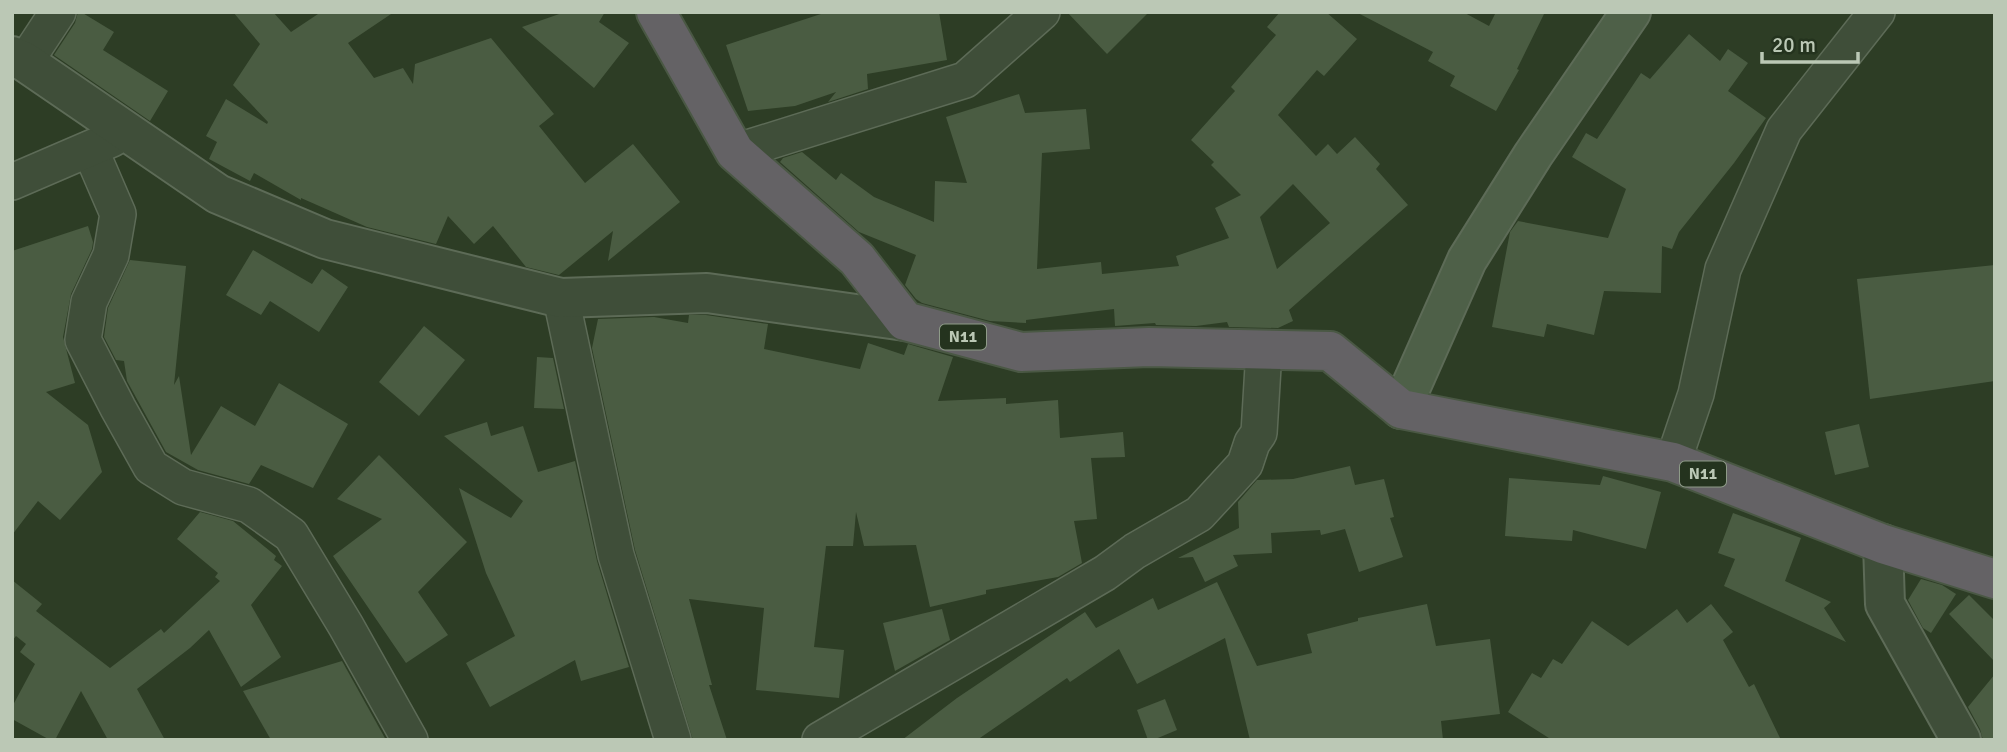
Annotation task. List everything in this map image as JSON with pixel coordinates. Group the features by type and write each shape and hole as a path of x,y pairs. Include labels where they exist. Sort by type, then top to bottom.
{"highway":[{"path":"656,12 735,152 858,259 905,321"},
{"name":"N11","path":"905,321 1021,352 1149,347 1330,351 1401,409 1673,462 1883,544 1995,579"}],"main road":[{"path":"1401,409 1466,260 1622,20"}],"street":[{"path":"58,12 18,59 218,194 325,239 561,298 707,293 905,321"},
{"path":"735,152 965,80 1042,12"},
{"path":"1673,462 1696,394 1723,269 1784,131 1877,12"},
{"path":"12,182 127,133"},
{"path":"90,149 118,214 111,255 89,302 83,340 118,408 151,467 183,486 249,505 291,535 410,740"},
{"path":"561,298 615,555 673,740"},
{"path":"820,740 1105,573 1135,551 1199,514 1245,464 1252,443 1259,433 1264,350"},
{"path":"1883,544 1885,604 1961,740"}],"building":[{"path":"78,12 114,32 103,50 168,91 150,121 54,55 75,23"},
{"path":"233,12 273,12 291,32 321,12 394,12 348,43 374,78 403,68 413,84 415,64 491,38 554,114 539,126 585,183 633,144 680,202 608,261 613,231 559,275 526,267 493,226 474,244 448,216 436,244 367,227 301,200 254,173 250,181 209,159 217,142 206,136 226,99 267,124 268,122 233,85 260,44"},
{"path":"565,12 605,12 599,22 629,43 594,88 522,27"},
{"path":"827,12 939,12 947,60 867,74 868,89 828,102 836,92 795,106 748,111 726,45"},
{"path":"1067,12 1149,12 1107,54"},
{"path":"1280,12 1326,12 1357,39 1324,76 1317,70 1278,115 1316,156 1328,144 1337,154 1355,137 1380,164 1376,169 1408,205 1289,310 1293,321 1278,328 1229,327 1227,322 1196,326 1155,323 1115,326 1114,309 1026,320 1026,323 990,321 922,303 905,285 916,255 859,232 780,162 783,158 802,152 836,180 841,173 874,197 934,222 935,181 967,183 946,117 1019,94 1025,113 1086,109 1090,149 1042,153 1037,269 1101,262 1102,274 1179,266 1176,256 1229,238 1215,208 1241,195 1211,165 1214,162 1191,140 1235,91 1231,87 1276,35 1267,27","holes":["1293,184 1330,223 1277,269 1260,217"]},
{"path":"1356,12 1463,12 1489,26 1496,12 1545,12 1517,69 1519,70 1496,111 1450,86 1455,76 1428,61 1433,52"},
{"path":"1689,34 1720,61 1728,49 1748,63 1728,91 1766,118 1679,232 1672,249 1662,246 1661,293 1604,291 1594,335 1547,324 1544,337 1492,327 1510,232 1518,221 1608,238 1626,189 1572,157 1586,133 1597,139 1641,73 1650,79"},
{"path":"88,226 93,242 92,249 71,294 63,337 75,383 46,392 88,425 102,472 60,520 38,501 12,535 12,251"},
{"path":"253,250 312,284 322,269 348,287 319,332 270,301 261,315 226,295"},
{"path":"130,260 186,266 174,385 179,376 191,455 221,406 255,426 279,383 348,424 313,488 261,465 249,484 198,470 166,452 127,381 124,361 116,360 104,337 108,308"},
{"path":"1995,265 1995,381 1870,399 1857,279"},
{"path":"689,315 768,324 764,349 860,369 868,343 904,355 908,344 953,357 938,401 1006,398 1006,404 1058,400 1060,438 1123,432 1125,457 1091,458 1097,519 1074,521 1082,563 1058,577 986,590 986,594 930,607 916,545 864,546 856,512 853,546 826,546 814,647 844,650 839,698 756,690 764,608 689,599 712,685 709,685 727,740 693,740 635,550 592,348 598,319 654,317 688,323"},
{"path":"424,326 465,360 419,416 379,382"},
{"path":"537,357 553,358 564,409 534,408"},
{"path":"487,422 491,436 523,426 538,472 575,461 597,561 629,667 581,681 575,660 490,707 466,663 515,636 486,573 459,488 511,518 523,501 444,436"},
{"path":"1859,424 1869,467 1835,475 1825,432"},
{"path":"379,455 467,542 418,592 448,635 406,663 333,556 382,519 337,499"},
{"path":"1350,466 1355,485 1384,479 1394,517 1390,518 1403,557 1359,572 1345,529 1321,535 1320,530 1271,533 1272,553 1233,555 1238,566 1205,582 1193,557 1178,558 1239,528 1238,502 1257,480 1293,479"},
{"path":"1603,476 1661,492 1646,549 1573,530 1572,541 1505,536 1509,478 1600,485"},
{"path":"200,512 233,521 276,556 274,560 282,566 251,605 281,657 241,687 209,630 137,689 165,740 108,740 81,691 55,740 50,740 12,719 12,707 35,664 20,652 26,644 16,636 12,641 12,580 42,604 36,611 110,668 161,629 164,633 220,581 215,577 218,573 177,539"},
{"path":"1733,513 1801,538 1785,581 1831,602 1824,608 1846,642 1724,586 1735,559 1718,553"},
{"path":"1921,579 1942,585 1956,594 1931,633 1923,628 1908,600"},
{"path":"1217,582 1257,666 1312,653 1307,634 1358,621 1358,618 1427,604 1436,646 1490,639 1500,714 1441,721 1443,740 1250,740 1225,638 1137,684 1119,649 1070,682 1067,678 977,740 902,740 957,698 1085,612 1096,628 1153,598 1158,610"},
{"path":"1969,595 1995,621 1995,662 1949,614"},
{"path":"1711,604 1733,632 1723,640 1749,687 1754,684 1781,740 1552,740 1508,712 1532,673 1541,678 1553,659 1562,664 1592,621 1628,646 1677,609 1687,623"},
{"path":"942,609 950,640 895,671 883,623"},
{"path":"342,661 386,740 271,740 243,691"},
{"path":"1995,674 1995,740 1983,740 1968,707"},
{"path":"1165,699 1177,730 1148,740 1137,710"}]}
